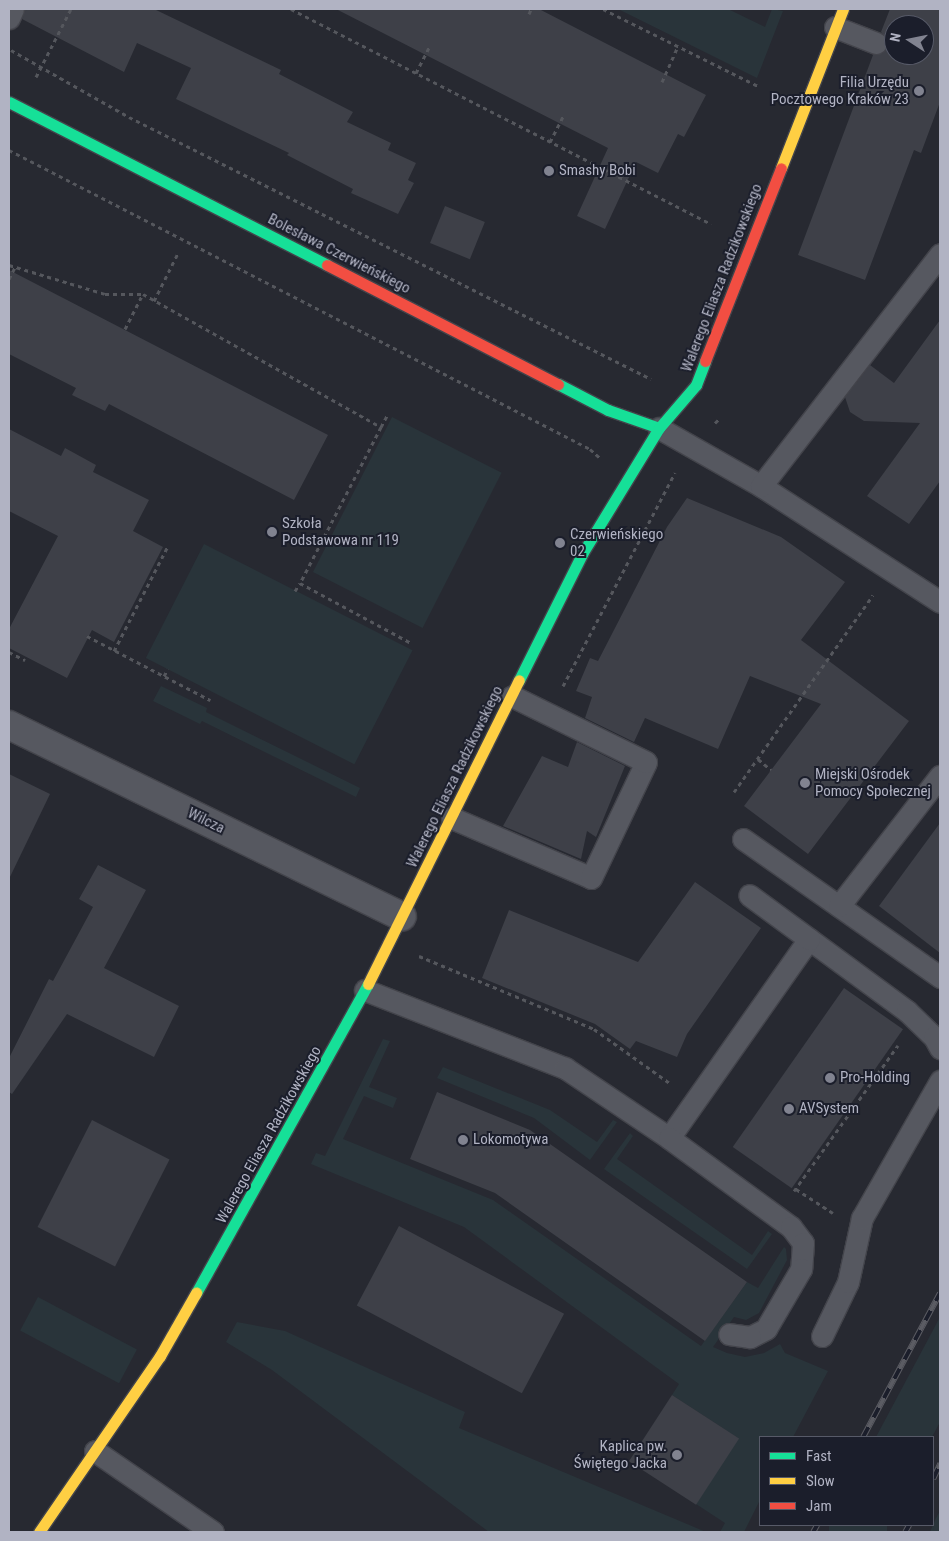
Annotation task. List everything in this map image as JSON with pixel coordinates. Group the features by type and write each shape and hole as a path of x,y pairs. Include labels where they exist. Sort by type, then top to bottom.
{"street":[{"name":"Walerego Eliasza Radzikowskiego","path":"42,1531 160,1356 274,1158 365,990 582,554 659,428 696,385 839,18"},
{"name":"Bolesława Czerwieńskiego","path":"13,104 608,410 659,428"},
{"name":"Wilcza","path":"9,725 402,917"}],"lane":[{"path":"9,18 13,9"},
{"path":"839,18 876,43"},
{"path":"761,486 940,254"},
{"path":"659,428 761,486 940,602"},
{"path":"452,818 592,878 646,762 512,696"},
{"path":"839,906 940,776"},
{"path":"743,839 940,977"},
{"path":"749,895 810,938 916,1020 934,1036 940,1048"},
{"path":"669,1138 810,938"},
{"path":"365,990 565,1068 669,1138 799,1234 804,1252 801,1269 766,1329 750,1337 729,1334"},
{"path":"822,1336 848,1282 862,1218 940,1081"},
{"path":"95,1451 213,1532"}],"path":[{"path":"13,104 41,69 71,9"},
{"path":"291,9 711,224"},
{"path":"529,14 531,9"},
{"path":"603,9 760,87"},
{"path":"662,82 678,46"},
{"path":"416,73 429,47"},
{"path":"9,48 41,69 129,117 651,379"},
{"path":"550,142 563,116"},
{"path":"9,150 590,449 604,461"},
{"path":"154,301 178,253"},
{"path":"9,265 105,294 143,294 381,427"},
{"path":"9,279 15,267"},
{"path":"125,330 143,294"},
{"path":"295,591 388,414"},
{"path":"548,714 670,482"},
{"path":"114,651 168,546"},
{"path":"318,548 324,551"},
{"path":"734,792 892,570"},
{"path":"300,583 411,643"},
{"path":"87,636 210,700"},
{"path":"9,652 25,660"},
{"path":"164,676 168,669"},
{"path":"758,759 771,770"},
{"path":"412,953 594,1029 695,1100"},
{"path":"776,1216 916,1020"},
{"path":"796,1189 859,1230"}],"shaded area":[{"path":"618,9 728,9 765,27 772,9 783,11 757,78"},
{"path":"392,417 502,473 423,628 313,572"},
{"path":"204,544 412,650 354,764 146,658"},
{"path":"161,686 207,708 206,712 360,788 356,797 202,721 200,724 153,701"},
{"path":"383,1039 390,1041 369,1087 397,1098 393,1108 364,1096 343,1139 493,1200 701,1346 747,1282 758,1288 784,1247 787,1260 759,1313 746,1320 734,1317 713,1347 727,1353 745,1357 764,1353 780,1344 785,1353 828,1371 794,1436 759,1436 759,1502 744,1532 720,1532 725,1523 696,1504 738,1438 672,1395 679,1384 464,1227 311,1164 316,1153 325,1156"},
{"path":"443,1067 550,1110 597,1142 613,1120 617,1122 590,1160 534,1118 437,1078"},
{"path":"630,1133 633,1136 617,1159 752,1255 768,1231 772,1234 747,1269 604,1169"},
{"path":"38,1297 137,1350 119,1383 20,1331"},
{"path":"940,1317 940,1422 933,1436 877,1436"},
{"path":"237,1322 285,1331 465,1412 459,1428 706,1532 489,1532 272,1370 226,1342"},
{"path":"940,1511 940,1532 930,1532 934,1526"},
{"path":"829,1526 887,1526 887,1532 829,1532"}],"building":[{"path":"25,9 154,9 281,70 279,74 353,112 347,122 391,143 388,150 416,163 408,180 414,183 398,214 351,193 353,189 287,155 289,153 176,99 191,68 137,43 124,72 22,19"},
{"path":"336,9 539,9 706,95 684,137 678,134 658,173 636,162 605,229 577,216 608,148"},
{"path":"890,9 940,9 940,102 921,153 914,150 865,280 798,255 873,55 884,52 884,65 934,65 934,15 888,15"},
{"path":"884,24 884,36 881,32"},
{"path":"445,206 485,222 470,259 430,243"},
{"path":"9,270 328,435 294,500 109,404 105,411 72,395 76,388 9,354"},
{"path":"940,320 940,481 909,524 867,496 920,423 864,421 850,412 845,397 870,365 894,383"},
{"path":"9,429 61,456 65,448 96,465 93,472 149,500 133,531 163,547 114,642 92,630 67,678 9,648 9,629 58,536 9,511"},
{"path":"687,498 781,537 845,582 801,640 909,721 808,854 744,806 821,704 750,676 718,749 645,718 634,742 585,718 592,697 576,691 590,658 598,661 667,527"},
{"path":"577,742 625,766 596,837 587,831 581,859 503,826 542,756 568,767"},
{"path":"9,774 50,794 9,879"},
{"path":"940,823 940,953 879,906"},
{"path":"98,865 146,890 104,968 179,1006 154,1057 67,1014 12,1094 9,1092 9,1058 49,979 53,981 93,907 79,899"},
{"path":"695,882 761,928 687,1034 677,1057 636,1041 630,1049 595,1024 482,978 509,910 638,962"},
{"path":"844,988 903,1029 792,1188 733,1147"},
{"path":"437,1092 530,1130 747,1282 705,1341 495,1193 410,1159"},
{"path":"92,1120 170,1159 115,1266 38,1227"},
{"path":"399,1226 564,1314 522,1393 357,1305"},
{"path":"672,1395 739,1439 696,1505 629,1461"}],"railway":[{"path":"864,1436 940,1293"},
{"path":"934,1477 940,1464"},
{"path":"813,1532 816,1526"},
{"path":"905,1532 908,1526"}],"traffic: fast":[{"path":"9,102 327,265"},
{"path":"519,680 582,554 659,428 696,385 705,361"},
{"path":"558,384 608,410 659,428"},
{"path":"196,1293 368,984"}],"traffic: slow":[{"path":"781,168 843,9"},
{"path":"368,984 519,680"},
{"path":"39,1532 160,1356 196,1293"}],"traffic: jam":[{"path":"705,361 781,168"},
{"path":"327,265 558,384"}],"place":[{"name":"Filia Urzędu Pocztowego Kraków 23","path":"919,91"},
{"name":"Smashy Bobi","path":"549,171"},
{"name":"Szkoła Podstawowa nr 119","path":"272,532"},
{"name":"Czerwieńskiego 02","path":"560,543"},
{"name":"Miejski Ośrodek Pomocy Społecznej","path":"805,783"},
{"name":"Pro-Holding","path":"830,1078"},
{"name":"AVSystem","path":"789,1109"},
{"name":"Lokomotywa","path":"463,1140"},
{"name":"Kaplica pw. Świętego Jacka","path":"677,1455"}]}
